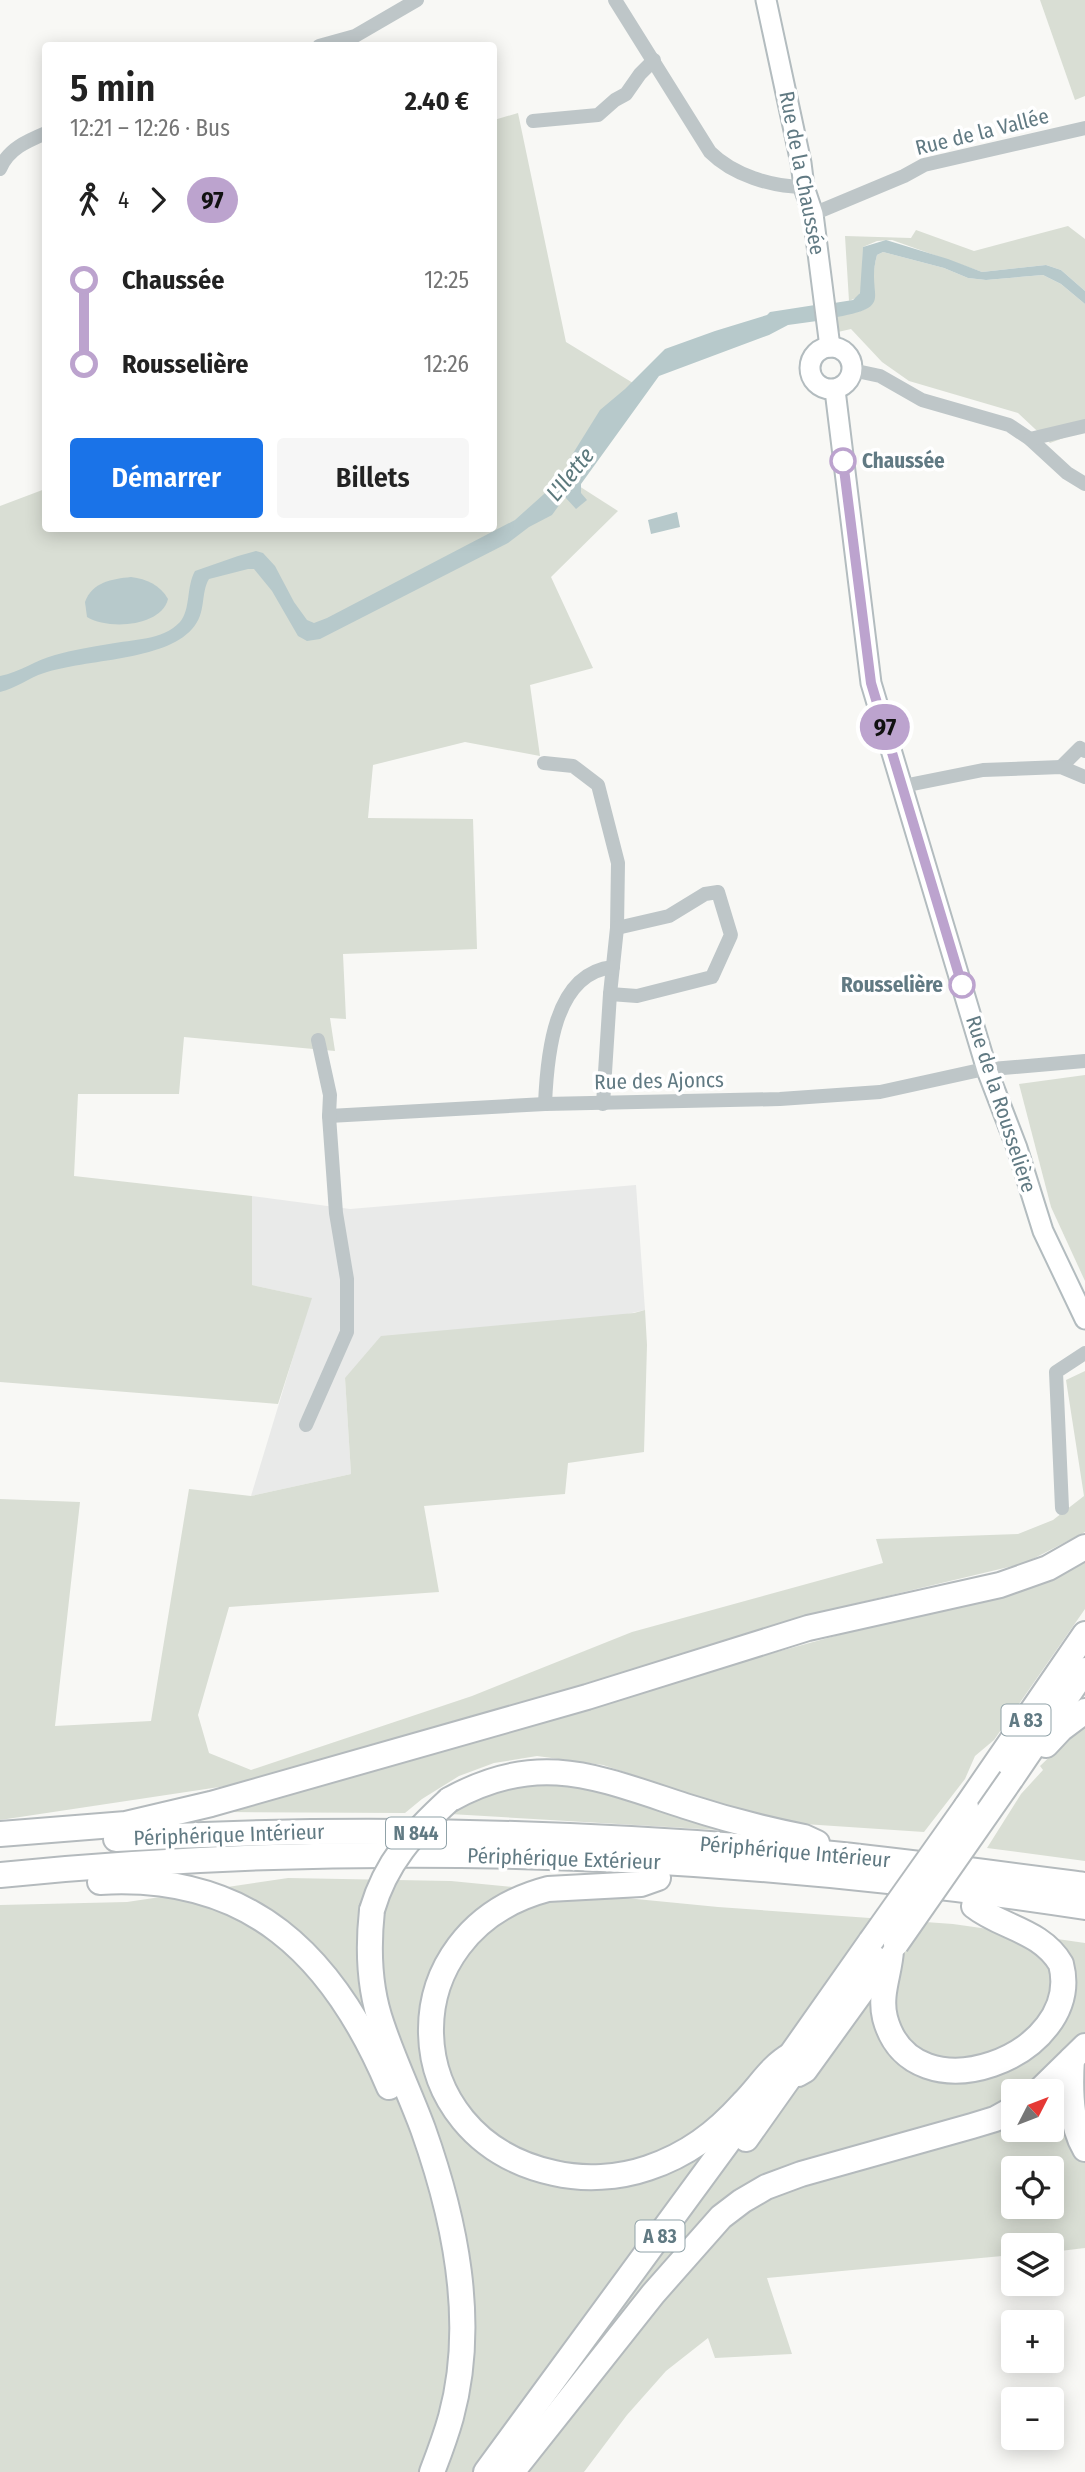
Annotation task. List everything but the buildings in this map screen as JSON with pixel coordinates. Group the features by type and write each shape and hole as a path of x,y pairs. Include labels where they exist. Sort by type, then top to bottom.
{"highway":[{"path":"0,1834 126,1824 211,1804 574,1701 808,1628 1000,1585 1048,1567 1085,1547"},
{"name":"A 83","path":"501,2467 539,2420 790,2067 886,1944 1085,1634"},
{"name":"A 83","path":"973,1807 1085,1658"},
{"path":"974,1906 988,1917 1020,1929 1055,1955 1067,1978 1068,2000 1059,2027 1045,2042 1024,2056 984,2068 952,2070 934,2067 909,2054 889,2030 883,2007 886,1944 1011,1779 1085,1670"},
{"path":"1011,1779 1026,1769 1061,1729 1085,1711"},
{"path":"432,2472 451,2416 459,2367 462,2304 452,2223 423,2129 380,2022 370,1964 369,1937 372,1910 378,1889 387,1872 416,1831 449,1800 486,1781 526,1772 575,1773 617,1783 722,1818 804,1838 821,1844 831,1854"},
{"name":"Périphérique Intérieur","path":"0,1847 199,1834 362,1832 646,1840 831,1854 1085,1885"},
{"name":"Périphérique Extérieur","path":"0,1875 200,1860 354,1855 482,1856 633,1861 771,1870 954,1888 1085,1908"},
{"path":"482,1856 490,1869 849,1892 974,1906 1085,1923"},
{"path":"35,1871 65,1884 120,1881 192,1888 243,1907 286,1935 321,1970 348,2006 378,2061 426,2176 444,2200"},
{"path":"658,1878 641,1884 548,1889 534,1893 493,1913 465,1938 445,1968 433,2004 431,2026 437,2069 457,2113 481,2140 510,2159 531,2167 562,2175 585,2177 626,2173 662,2163 695,2146 718,2129 775,2064 790,2067"},
{"path":"1052,2079 1079,2053"},
{"path":"1079,2053 1075,2125 1078,2138 1085,2149"},
{"path":"539,2420 721,2217 742,2200 766,2187 801,2174 1001,2116"}],"street":[{"path":"333,42 355,36 417,0"},
{"path":"615,0 710,152 721,163 782,187 804,187"},
{"name":"Rue de la Chaussée","path":"766,0 802,163 804,187 813,215 830,347"},
{"path":"533,121 598,115 626,94 654,60"},
{"name":"Rue de la Vallée","path":"813,215 924,165 1085,128"},
{"path":"0,169 8,154 42,135"},
{"path":"830,347 843,351 851,362 852,370 847,383 835,390 821,388 810,372 812,358 822,348 830,347"},
{"path":"852,370 880,376 922,400 1009,425 1030,439 1067,473 1085,484"},
{"name":"Rue de la Rousselière","path":"835,390 871,683 988,1070 1044,1231 1083,1312"},
{"path":"1030,439 1085,426"},
{"path":"1061,767 1080,748 1085,751"},
{"path":"544,763 573,766 598,785 618,863 617,928 603,1104"},
{"path":"903,786 983,770 1061,767 1085,777"},
{"path":"610,994 637,996 712,977 730,935 718,892 705,894 669,916 617,928"},
{"path":"545,1104 555,1028 564,1001 579,980 601,968 613,967"},
{"path":"306,1425 347,1332 346,1279 336,1213 330,1095 318,1040"},
{"name":"Rue des Ajoncs","path":"329,1116 545,1104 780,1099 880,1092 988,1070 1085,1061"},
{"path":"1062,1507 1056,1372 1085,1353"}],"shaded area":[{"path":"1040,0 1085,0 1085,96 1075,100"},
{"path":"518,113 566,342 633,383 568,479 618,511 551,577 593,668 530,685 540,756 465,742 373,765 368,818 473,819 477,949 343,954 346,1019 330,1018 335,1051 184,1037 179,1094 78,1094 74,1176 252,1196 252,1285 312,1298 278,1404 0,1382 0,506 42,490 42,532 497,532 497,119"},
{"path":"1068,226 1085,239 1085,291 1061,270 1046,265 982,272 892,240 877,241 863,247 862,288 858,297 849,301 845,236 911,238 916,230 974,251"},
{"path":"883,252 944,268 968,278 986,280 1043,275 1061,284 1085,304 1085,430 1050,443 1018,413 909,381 882,362 851,329 838,332 835,316 854,313 871,304 874,298 877,255"},
{"path":"1085,1075 1085,1281 1051,1207 1019,1084"},
{"path":"636,1185 645,1310 345,1378 351,1474 251,1496 311,1298 252,1285 252,1196 350,1209"},
{"path":"645,1310 647,1345 644,1452 568,1463 565,1494 424,1506 439,1592 229,1607 198,1715 209,1753 251,1770 472,1696 632,1632 883,1563 876,1539 1018,1534 1053,1520 1084,1496 1066,1380 1085,1371 1085,1532 1025,1563 837,1608 537,1700 246,1783 0,1820 0,1499 80,1502 55,1726 151,1721 189,1489 251,1496 351,1474 345,1378 381,1336"},
{"path":"1085,1561 1085,1609 994,1740 975,1756 965,1779 924,1832 774,1822 603,1765 537,1756 494,1763 459,1776 405,1813 224,1812 733,1664 901,1618 951,1609 1021,1591"},
{"path":"1085,1723 1085,1861 987,1848 1021,1794 1043,1770 1040,1766"},
{"path":"560,1779 718,1823 719,1830 450,1814 483,1792"},
{"path":"288,1878 451,1881 718,1907 953,1924 1085,1943 1085,2248 1064,2251 1064,2233 1001,2233 1001,2256 767,2278 792,2354 715,2358 708,2338 666,2371 627,2415 584,2472 0,2472 0,1905 127,1902"}],"water":[{"path":"886,240 982,272 1046,265 1061,270 1085,291 1085,304 1061,284 1043,275 986,280 968,278 944,268 883,252 877,255 874,269 873,304 867,309 837,317 834,303 853,300 860,293 863,247"},
{"name":"L'Ilette","path":"815,305 817,321 788,325 769,335 659,376 581,484 581,493 587,500 576,509 565,497 552,515 529,527 508,543 320,639 307,641 298,636 272,591 254,569 248,569 209,579 200,617 192,629 179,640 123,658 61,668 0,692 0,676 48,657 165,633 183,617 195,571 256,551 263,553 275,566 307,620 314,623 327,618 492,532 497,532 497,529 515,520 563,477 572,455 600,410 665,349 770,312"},
{"path":"677,512 680,527 651,534 648,520"},
{"path":"131,577 157,586 168,599 163,608 145,620 133,623 108,624 87,617 85,602 92,590 110,581"}],"bus line":[{"name":"97","path":"843,461 871,683 962,985"}],"place":[{"name":"Chaussée","path":"843,461"},
{"name":"Rousselière","path":"962,985"}]}
